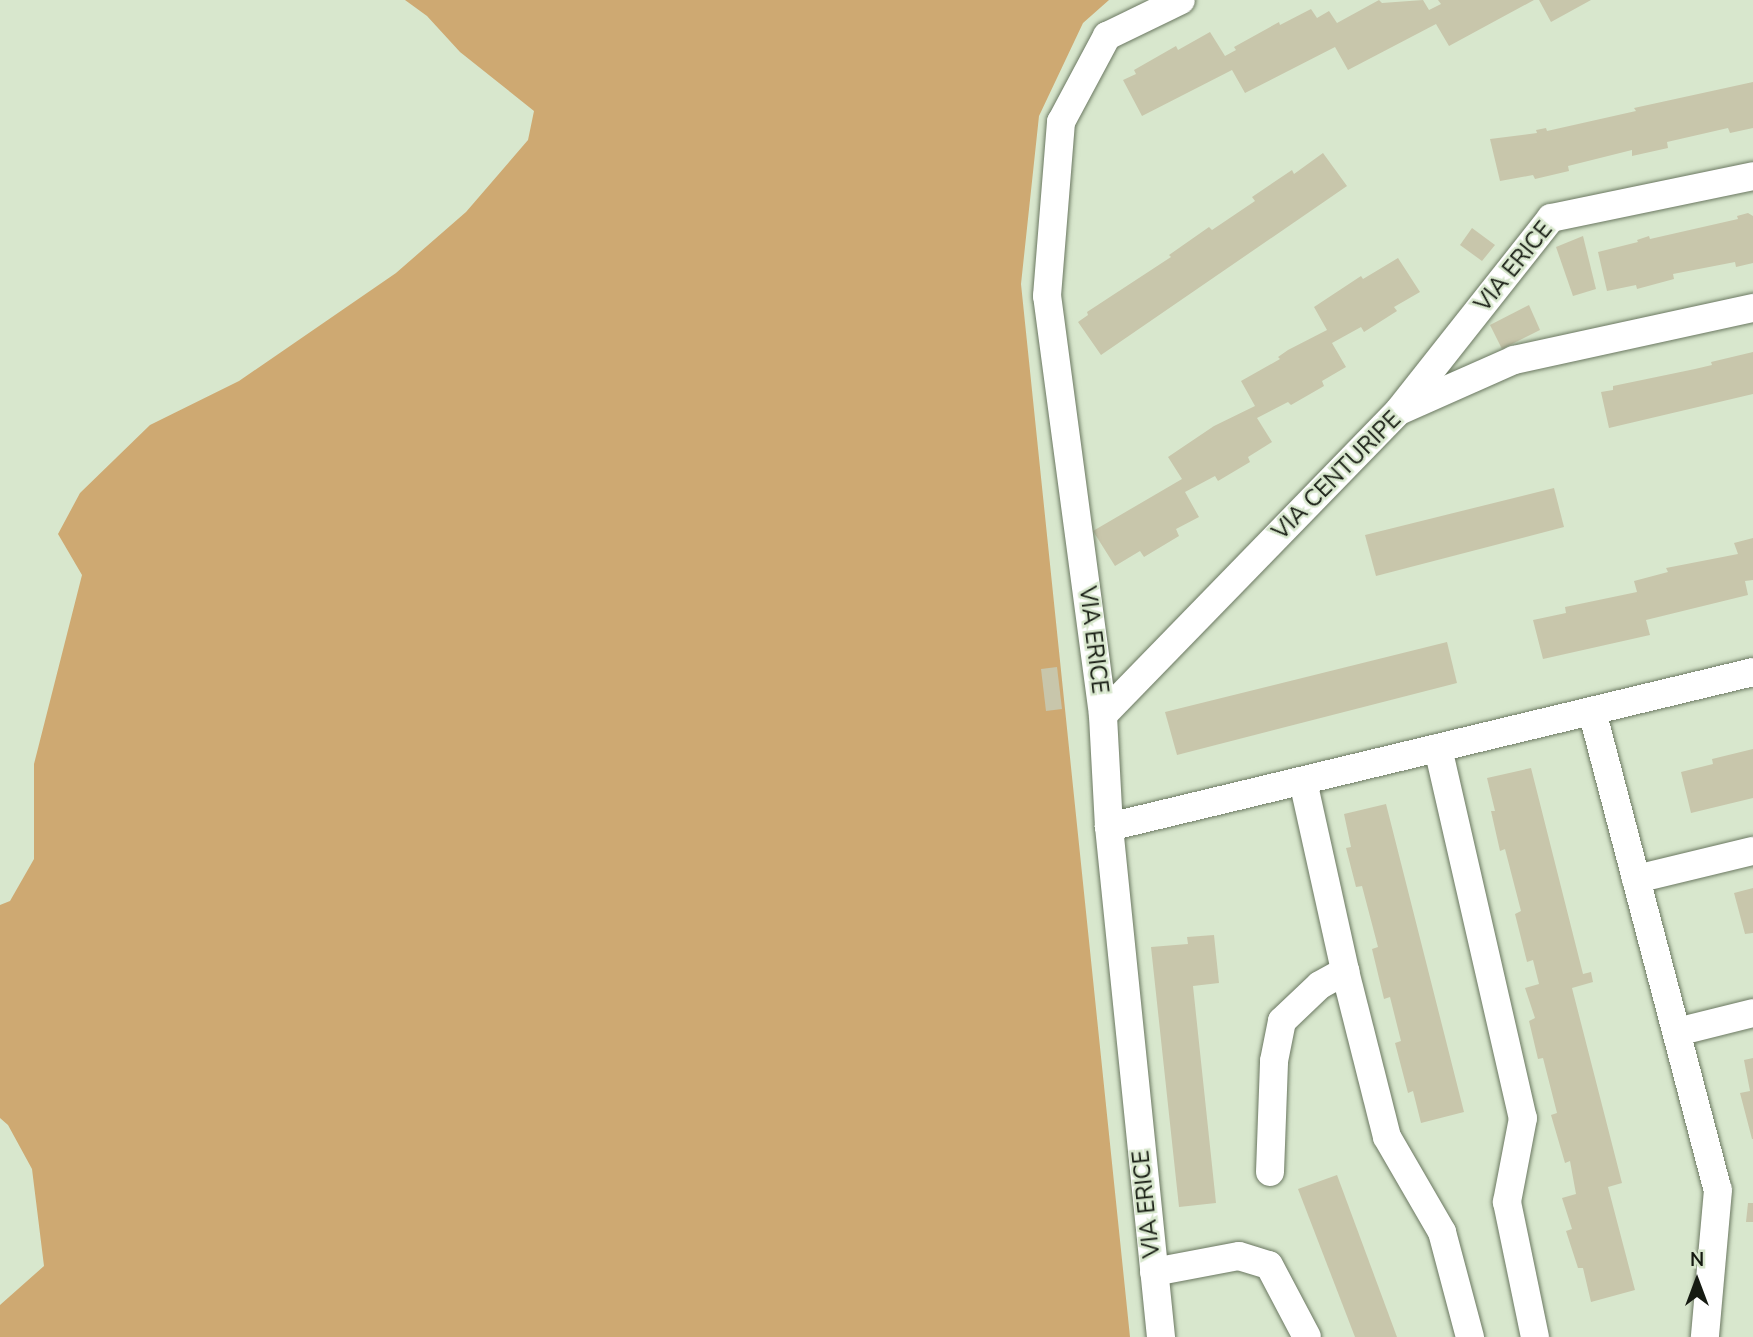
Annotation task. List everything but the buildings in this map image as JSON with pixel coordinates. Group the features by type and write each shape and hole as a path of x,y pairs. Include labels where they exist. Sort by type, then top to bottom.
{"street":[{"name":"VIA ERICE","path":"1161,1337 1109,827 1102,715 1047,296 1061,122 1107,36 1181,0"},
{"name":"VIA ERICE","path":"1399,411 1551,218 1753,176"},
{"name":"VIA CENTURIPE","path":"1102,715 1399,411 1514,360 1753,308"},
{"path":"1109,827 1753,672"},
{"path":"1592,711 1718,1190 1705,1337"},
{"path":"1438,748 1524,1118 1507,1202 1535,1337"},
{"path":"1303,781 1345,971 1387,1137 1442,1232 1470,1337"},
{"path":"1636,879 1753,851"},
{"path":"1270,1172 1274,1061 1282,1021 1320,985 1345,971"},
{"path":"1676,1032 1753,1013"},
{"path":"1154,1272 1240,1256 1269,1265 1307,1337"}],"shaded area":[{"path":"405,0 1109,0 1083,23 1039,116 1021,284 1130,1337 0,1337 0,1305 44,1266 32,1169 8,1125 0,1118 0,905 10,901 34,859 34,764 82,575 58,534 80,493 150,425 239,381 396,273 466,212 528,140 534,111 460,52 427,16"}]}
